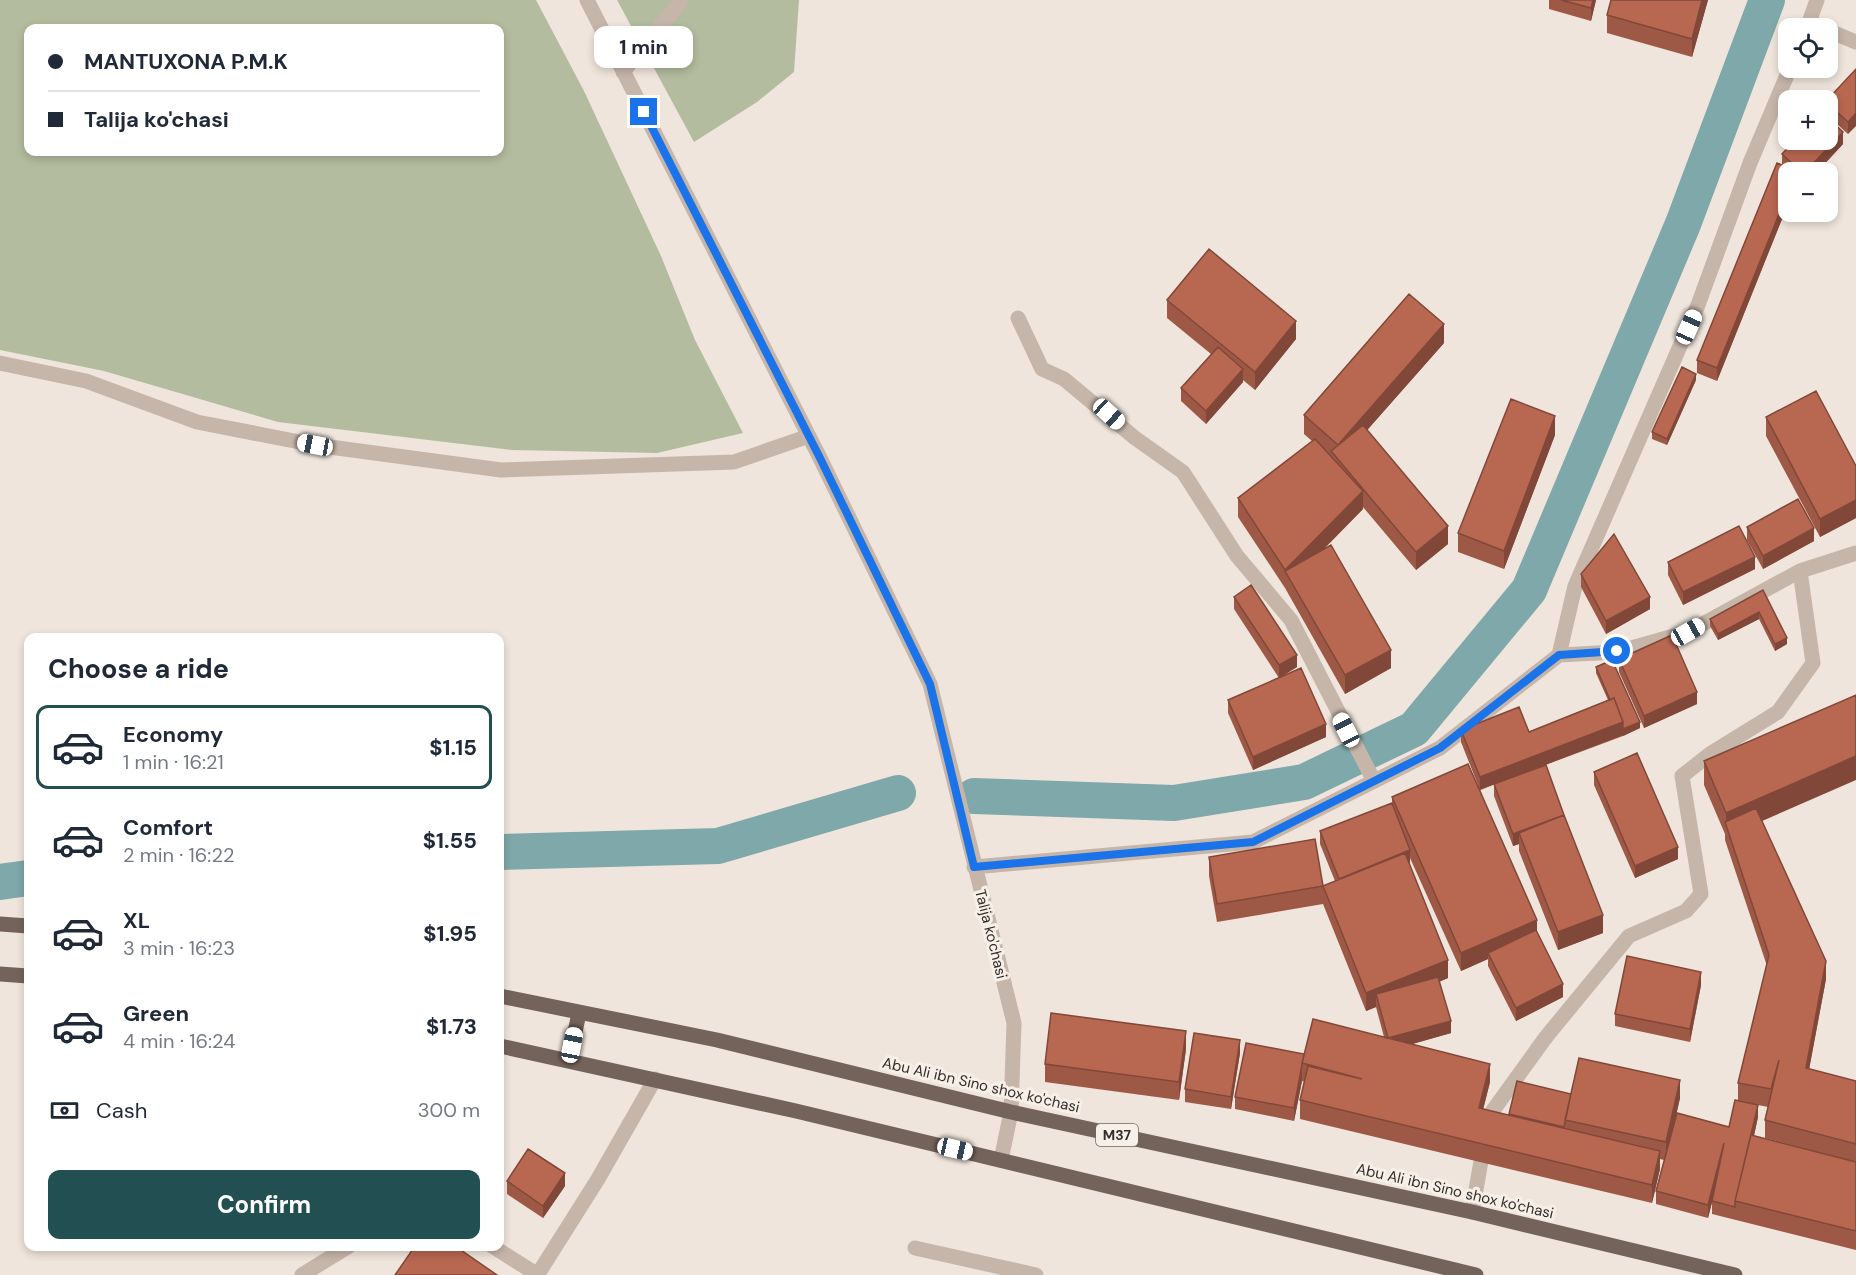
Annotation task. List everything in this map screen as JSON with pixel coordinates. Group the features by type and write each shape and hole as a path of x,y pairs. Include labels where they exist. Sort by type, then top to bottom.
{"main road":[{"path":"0,924 24,926"},
{"path":"0,974 24,976"},
{"name":"Abu Ali ibn Sino shox ko'chasi","path":"504,997 764,1050 1011,1112 1472,1212 1735,1275"},
{"path":"569,1061 579,1013"},
{"path":"504,1048 655,1079 1476,1275"}],"street":[{"name":"Talija ko'chasi","path":"587,0 809,436 930,684 1014,1023 1011,1112 1001,1160"},
{"path":"623,72 682,0"},
{"path":"1814,18 1817,0"},
{"path":"1838,35 1856,42"},
{"path":"1559,655 1575,586 1698,305 1750,164 1786,78"},
{"path":"1018,318 1042,369 1064,379 1135,438 1183,472 1237,556 1291,620 1374,781"},
{"path":"0,363 86,381 197,422 315,445 501,470 734,462 809,436"},
{"path":"974,867 1253,842 1440,748 1559,655 1617,651 1688,632 1800,571 1856,553"},
{"path":"1472,1212 1489,1116 1546,1037 1629,936 1686,911 1701,894 1682,776 1710,754 1778,712 1813,663 1800,571"},
{"path":"500,1251 538,1275 598,1179 655,1079"},
{"path":"915,1248 1036,1275"},
{"path":"302,1275 341,1251"}],"green space":[{"path":"0,0 536,0 584,91 661,256 695,340 743,433 657,453 512,450 278,422 104,371 0,350"},
{"path":"617,0 799,0 794,72 757,102 694,142"}],"building":[{"path":"1561,0 1593,0 1591,8"},
{"path":"1611,0 1702,0 1692,39 1607,15"},
{"path":"1856,69 1856,113 1848,122 1838,113 1836,90"},
{"path":"1838,127 1843,132 1838,137"},
{"path":"1786,150 1826,150 1814,162 1790,162 1782,154"},
{"path":"1777,163 1778,217 1717,368 1697,360"},
{"path":"1209,249 1296,321 1255,372 1167,300"},
{"path":"1409,294 1444,324 1338,445 1304,415"},
{"path":"1218,347 1243,369 1206,411 1181,388"},
{"path":"1682,367 1696,374 1667,439 1652,432"},
{"path":"1816,391 1856,466 1856,500 1820,519 1766,417"},
{"path":"1511,399 1555,416 1504,551 1458,533"},
{"path":"1363,425 1448,526 1416,552 1331,451"},
{"path":"1315,439 1363,491 1285,570 1238,498"},
{"path":"1798,499 1814,528 1763,556 1747,527"},
{"path":"1739,526 1755,557 1683,592 1668,562"},
{"path":"1614,534 1650,597 1606,621 1581,574"},
{"path":"1331,545 1391,650 1345,675 1285,571"},
{"path":"1251,585 1297,655 1279,665 1234,597"},
{"path":"1763,590 1787,638 1775,644 1759,612 1718,634 1710,619"},
{"path":"1672,635 1697,692 1644,716 1619,659"},
{"path":"1612,660 1640,722 1623,729 1623,722 1614,698 1610,700 1596,667"},
{"path":"1301,668 1326,724 1253,757 1228,700"},
{"path":"1856,695 1856,756 1726,813 1704,761"},
{"path":"1614,698 1623,722 1480,777 1461,730 1519,707 1529,732"},
{"path":"1637,753 1678,847 1635,866 1594,772"},
{"path":"1468,764 1537,920 1461,953 1392,797"},
{"path":"1546,765 1564,815 1513,834 1494,784"},
{"path":"1392,803 1410,850 1339,879 1320,831"},
{"path":"1756,808 1826,961 1806,1068 1856,1081 1856,1144 1765,1120 1779,1060 1771,1089 1738,1083 1769,955 1725,822"},
{"path":"1564,815 1603,915 1558,932 1519,833"},
{"path":"1315,839 1323,886 1217,904 1209,857"},
{"path":"1405,853 1448,960 1366,993 1323,886"},
{"path":"1536,930 1563,984 1516,1008 1488,953"},
{"path":"1627,956 1701,972 1690,1029 1615,1014"},
{"path":"1438,977 1451,1021 1388,1038 1376,994"},
{"path":"1051,1013 1186,1031 1179,1082 1045,1064"},
{"path":"1313,1019 1490,1064 1479,1108 1660,1151 1652,1185 1300,1100 1308,1066 1362,1079 1302,1063"},
{"path":"1194,1033 1240,1040 1231,1097 1185,1089"},
{"path":"1246,1043 1304,1054 1294,1108 1235,1097"},
{"path":"1579,1058 1680,1080 1666,1142 1565,1120"},
{"path":"1517,1081 1571,1094 1564,1127 1509,1114"},
{"path":"1735,1100 1758,1105 1735,1207 1712,1201 1724,1143 1708,1205 1656,1191 1677,1113 1729,1127"},
{"path":"1751,1135 1856,1162 1856,1231 1735,1201"},
{"path":"528,1149 565,1173 543,1206 507,1181"},
{"path":"412,1251 462,1251 497,1275 395,1275"}],"waterway":[{"path":"974,796 1174,803 1304,782 1414,729 1529,590 1683,224 1767,0"},
{"path":"504,852 718,846 898,793"},
{"path":"0,882 24,879"}],"route":[{"path":"644,112 820,458 930,684 974,867 1253,842 1440,748 1559,655 1617,651"}]}
